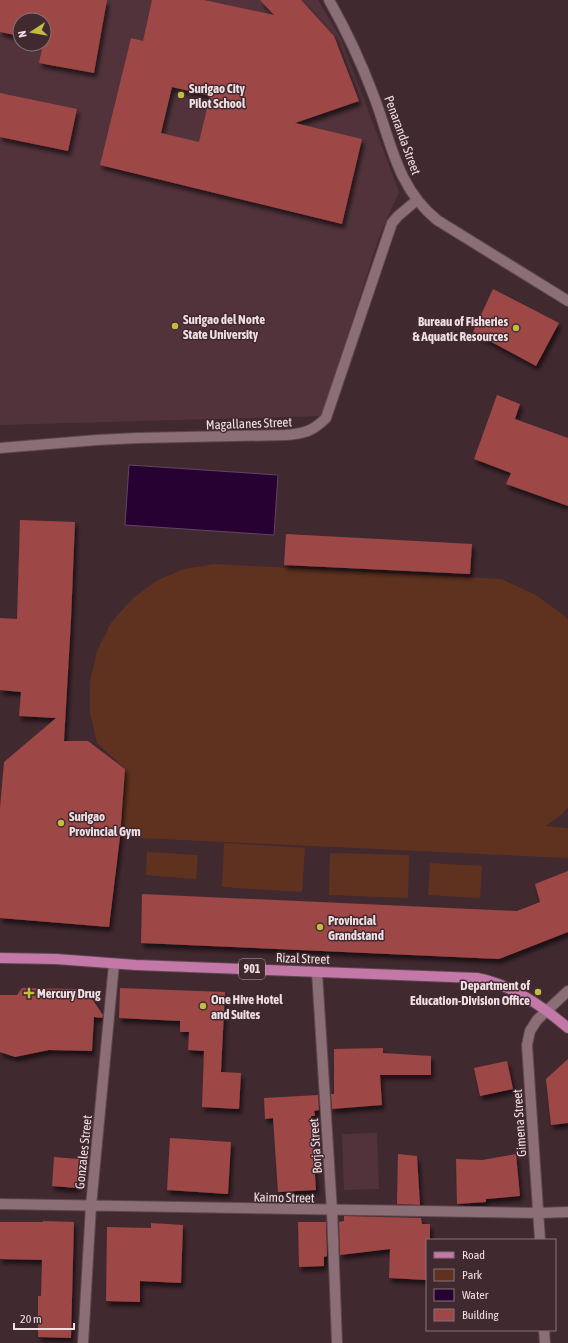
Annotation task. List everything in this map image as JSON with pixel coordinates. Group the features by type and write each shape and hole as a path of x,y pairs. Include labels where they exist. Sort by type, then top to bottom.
{"main road":[{"name":"Rizal Street","path":"0,958 56,959 114,964 477,978 509,987 547,1011 568,1028"}],"street":[{"name":"Penaranda Street","path":"329,0 344,27 365,72 374,95 389,145 408,186 417,200 427,212 438,220 568,301"},
{"name":"Magallanes Street","path":"0,448 97,440 285,436 309,432 326,418 392,223 417,200"},
{"name":"Gonzales Street","path":"83,1343 91,1206 114,964"},
{"name":"Borja Street","path":"317,972 332,1211 337,1343"},
{"path":"547,1011 568,991"},
{"name":"Gimena Street","path":"540,1239 527,1045 530,1031 547,1011"},
{"name":"Kaimo Street","path":"0,1204 332,1211 568,1212"},
{"path":"544,1331 545,1343"}],"shaded area":[{"path":"0,0 318,0 341,39 399,192 379,237 322,416 0,425"},
{"path":"377,1133 379,1189 344,1190 342,1134"}],"green space":[{"path":"215,564 501,579 536,595 566,617 568,620 568,807 562,814 546,826 568,828 568,858 120,837 125,769 97,743 90,713 90,682 97,651 111,623 131,600 156,581 184,569"},
{"path":"224,843 305,848 302,892 222,887"},
{"path":"147,852 198,855 196,879 146,875"},
{"path":"330,853 409,855 408,898 329,895"},
{"path":"430,863 482,866 480,898 428,895"}],"water":[{"path":"129,465 278,475 274,535 125,525"}],"building":[{"path":"0,0 107,0 94,73 39,63 41,52 52,52 52,12 12,12 12,34 0,32"},
{"path":"152,0 204,0 274,15 260,0 301,0 334,36 359,101 295,123 362,139 342,224 100,165 131,38 143,41","holes":["172,87 210,96 199,142 161,133"]},
{"path":"0,93 77,109 68,151 0,137"},
{"name":"Bureau of Fisheries & Aquatic Resources","path":"493,289 559,323 536,366 473,332"},
{"path":"497,395 520,404 515,419 568,438 568,506 506,484 511,473 474,459"},
{"name":"Surigao Provincial Gym","path":"20,520 75,522 64,741 88,741 125,769 120,837 109,927 0,918 0,808 4,762 56,718 19,716 21,692 0,690 0,618 17,619"},
{"path":"286,534 472,544 470,574 284,565"},
{"name":"Provincial Grandstand","path":"568,871 568,932 499,959 141,943 142,894 517,911 540,902 535,884"},
{"path":"22,988 75,989 88,993 103,1015 102,1018 94,1017 92,1051 49,1050 15,1057 0,1052 0,995 17,995"},
{"path":"120,988 225,992 221,1072 241,1073 239,1109 202,1107 204,1051 188,1050 189,1032 180,1032 180,1021 119,1018"},
{"path":"383,1048 383,1053 431,1056 431,1075 380,1075 382,1105 332,1109 331,1094 334,1094 334,1049"},
{"path":"568,1059 568,1123 551,1125 546,1079"},
{"path":"507,1061 513,1089 480,1096 474,1068"},
{"path":"318,1095 319,1110 314,1111 315,1116 311,1116 316,1190 278,1192 273,1118 265,1119 264,1098"},
{"path":"170,1138 231,1142 228,1194 167,1190"},
{"path":"398,1154 417,1156 420,1205 397,1204"},
{"path":"516,1154 520,1196 486,1199 486,1202 457,1204 456,1159 482,1160"},
{"path":"54,1157 79,1159 77,1188 52,1186"},
{"path":"344,1216 421,1218 422,1224 430,1224 430,1239 426,1239 426,1280 389,1278 390,1249 340,1255 339,1222 344,1221"},
{"path":"0,1222 74,1222 71,1338 38,1337 38,1296 41,1296 42,1260 0,1259"},
{"path":"298,1222 326,1222 327,1256 324,1257 324,1266 299,1267"},
{"path":"151,1223 183,1225 181,1283 140,1281 140,1302 106,1301 107,1227 151,1228"}],"place":[{"name":"Surigao City Pilot School","path":"181,95"},
{"name":"Surigao del Norte State University","path":"175,326"},
{"name":"Bureau of Fisheries & Aquatic Resources","path":"516,328"},
{"name":"Surigao Provincial Gym","path":"61,823"},
{"name":"Provincial Grandstand","path":"320,927"},
{"name":"Department of Education-Division Office","path":"538,992"},
{"name":"Mercury Drug","path":"29,993"},
{"name":"One Hive Hotel and Suites","path":"203,1006"}]}
